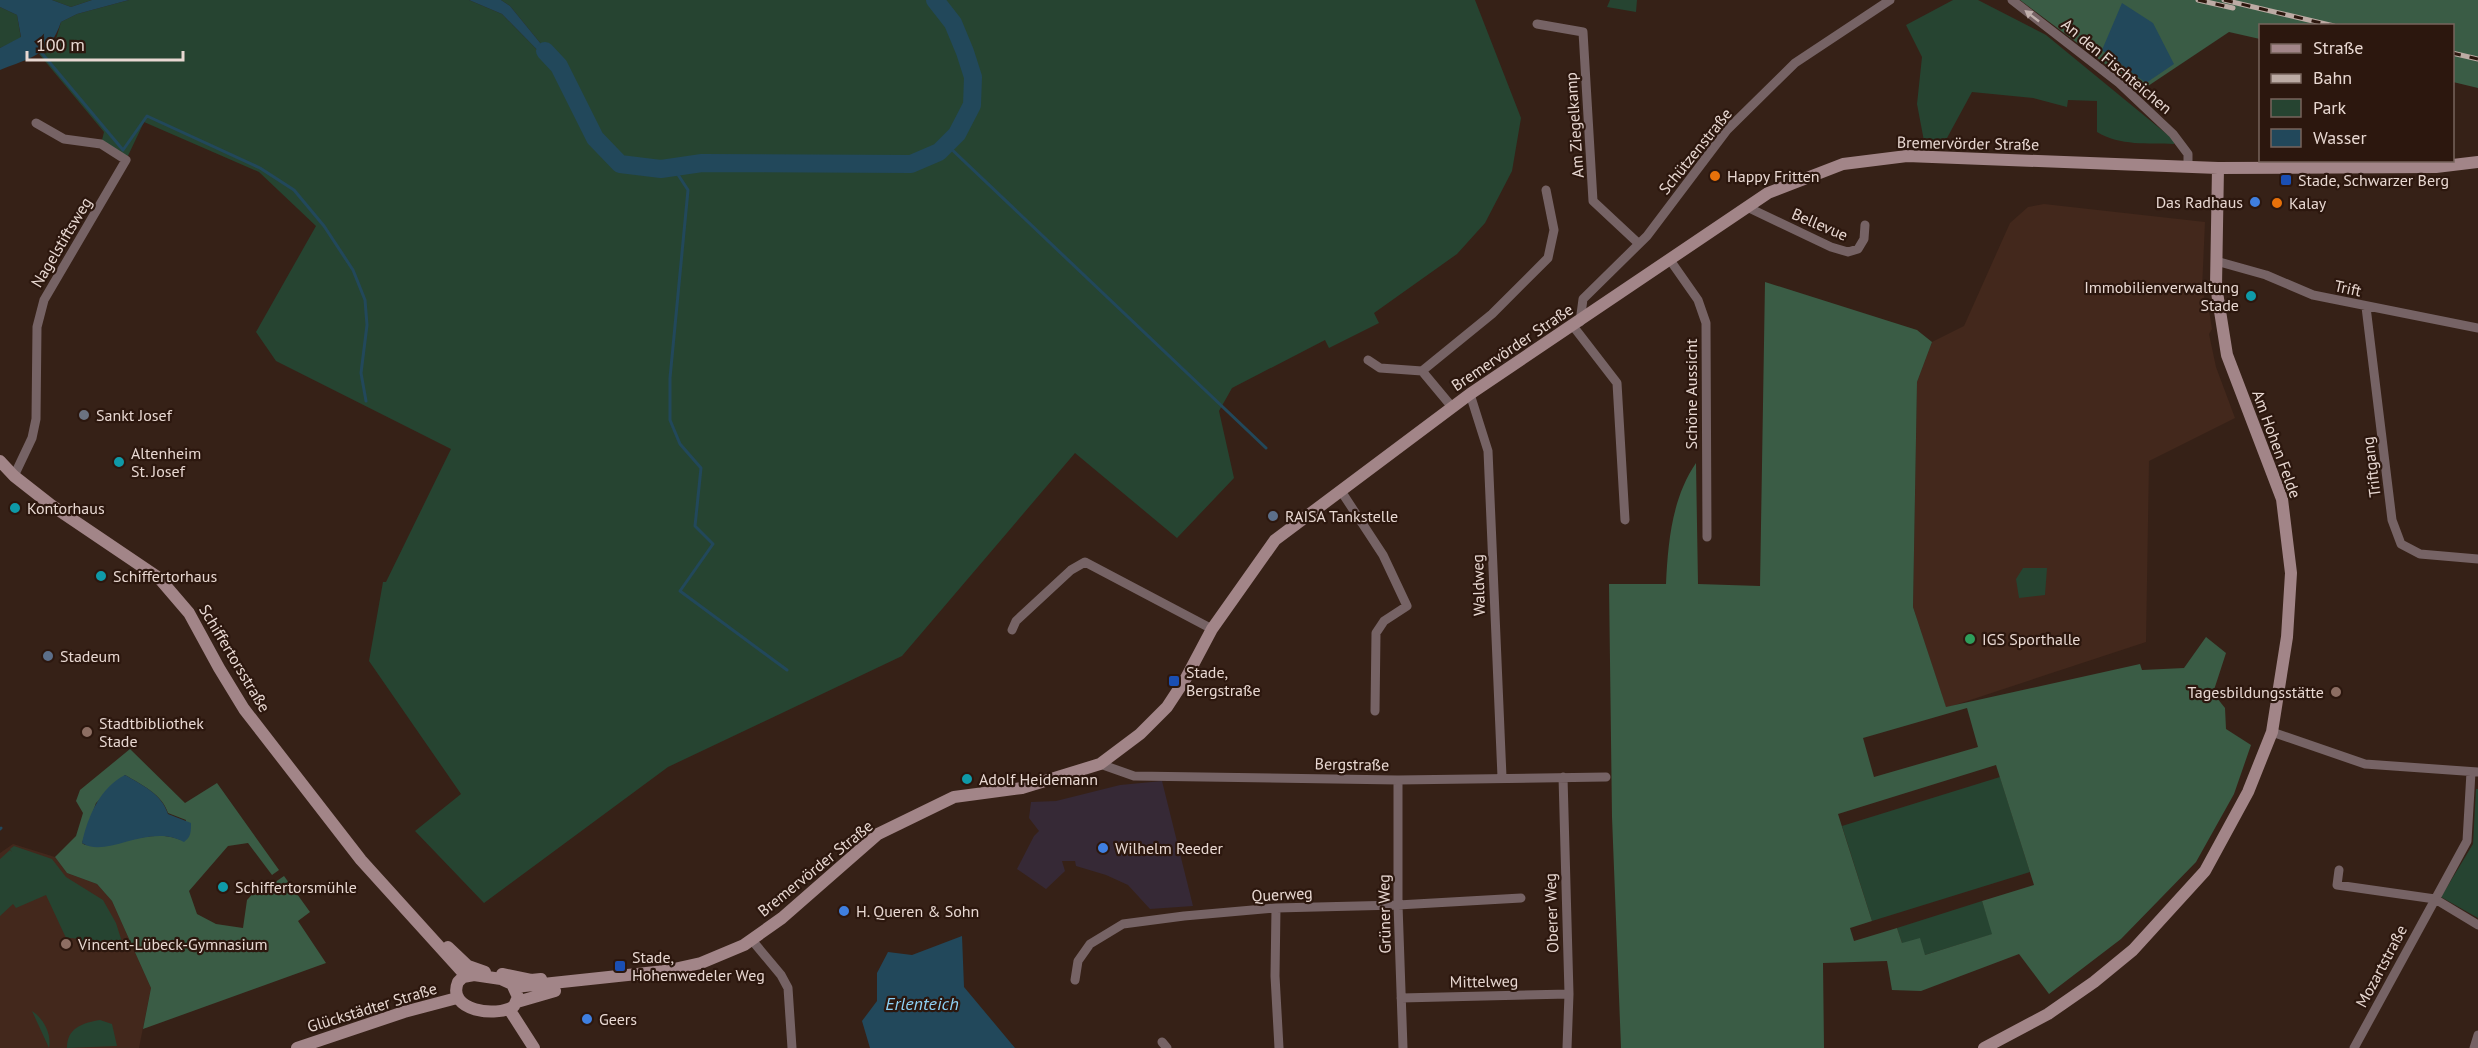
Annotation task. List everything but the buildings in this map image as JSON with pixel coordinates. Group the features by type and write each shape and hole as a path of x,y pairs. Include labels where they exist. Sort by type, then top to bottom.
{"main road":[{"name":"Bremervörder Straße","path":"515,987 665,971 701,963 751,939 782,918 878,834 954,797 1022,788 1100,764 1140,734 1167,707 1186,678 1212,629 1275,540 1470,394 1768,193 1843,164 1907,156 2188,160 2218,168 2436,167 2478,162"},
{"name":"Am Hohen Felde","path":"1983,1048 2048,1014 2094,982 2133,950 2205,871 2248,792 2272,732 2287,637 2290,563 2282,499 2227,355 2216,286 2218,168"},
{"name":"Schiffertorsstraße","path":"0,461 14,476 56,509 159,578 174,594 189,613 244,709 361,860 466,976"},
{"name":"Schiffertorsstraße","path":"431,938 456,992"},
{"path":"431,938 448,947 468,966 480,971 531,980 550,978 575,982"},
{"path":"456,992 466,976 501,979 515,987 513,1006 534,1048"},
{"name":"Bremervörder Straße","path":"456,992 460,1003 470,1008 498,1011 575,982"},
{"name":"Glückstädter Straße","path":"297,1048 456,992"}],"street":[{"name":"Schützenstraße","path":"1576,324 1583,299 1647,236 1727,130 1795,63 1890,0"},
{"name":"An den Fischteichen","path":"2012,0 2119,83 2174,134 2188,160"},
{"name":"Am Ziegelkamp","path":"1537,24 1583,32 1593,201 1638,243"},
{"name":"Nagelstiftsweg","path":"14,476 32,438 36,419 37,327 44,300 126,160 101,144 64,139 36,123"},
{"path":"1368,360 1380,368 1422,370 1492,314 1548,258 1554,230 1546,190"},
{"name":"Bellevue","path":"1747,207 1831,247 1848,252 1858,249 1864,239 1865,225"},
{"name":"Schöne Aussicht","path":"1670,260 1698,300 1706,323 1707,537"},
{"name":"Trift","path":"2216,261 2266,275 2313,295 2478,328"},
{"name":"Triftgang","path":"2366,307 2392,520 2401,544 2420,554 2478,559"},
{"path":"1576,324 1617,383 1626,520"},
{"path":"1422,370 1452,407"},
{"name":"Waldweg","path":"1470,394 1488,451 1502,777"},
{"path":"1341,492 1383,555 1407,606 1384,621 1376,633 1375,711"},
{"path":"1012,630 1016,621 1071,570 1085,562 1212,629"},
{"path":"2272,732 2365,764 2475,772"},
{"name":"Bergstraße","path":"1100,764 1134,776 1398,780 1606,777"},
{"name":"Mozartstraße","path":"2354,1048 2467,841 2475,772"},
{"name":"Oberer Weg","path":"1563,777 1569,994 1567,1048"},
{"name":"Grüner Weg","path":"1398,780 1398,905 1403,1048"},
{"path":"2339,870 2337,885 2435,899 2478,926"},
{"name":"Querweg","path":"1075,980 1078,961 1090,944 1123,924 1184,915 1276,908 1398,905 1521,898"},
{"path":"1276,908 1275,976 1279,1048"},
{"path":"751,939 781,975 788,988 792,1048"},
{"name":"Mittelweg","path":"1401,998 1569,994"},
{"path":"2474,1048 2478,1035"}],"shaded area":[{"path":"2044,204 2205,222 2202,290 2210,316 2212,329 2209,334 2216,367 2235,418 2149,461 2146,642 1946,708 1913,607 1917,382 1932,342 1964,326 2010,223 2028,207"},
{"name":"Wilhelm Reeder","path":"1162,781 1193,906 1150,909 1128,885 1106,875 1076,866 1075,861 1062,861 1065,871 1046,889 1017,869 1034,836 1039,831 1029,818 1031,802 1056,801 1120,785"},
{"name":"Vincent-Lübeck-Gymnasium","path":"13,844 55,857 67,873 97,884 112,901 151,988 139,1048 0,1048 0,853"}],"green space":[{"path":"52,0 92,0 71,7"},
{"path":"129,0 469,0 502,14 554,67 589,127 559,66 510,6 501,0 1475,0 1521,118 1512,171 1485,223 1457,254 1374,313 1379,323 1329,348 1325,340 1232,388 1219,411 1234,478 1177,538 1075,453 902,656 668,767 484,903 415,831 461,794 369,661 383,582 386,582 451,449 276,361 256,332 316,226 259,172 144,122 126,160 101,144 104,132 39,54 56,39 61,22 77,14"},
{"path":"1610,0 1637,0 1636,12 1607,7"},
{"path":"1953,0 1978,0 2046,35 2174,140 2174,144 2125,142 2097,132 2097,101 2068,100 2067,107 2033,98 1972,92 1947,138 1928,145 1917,146 1924,141 1917,104 1922,57 1906,25"},
{"path":"2020,0 2478,0 2478,88 2454,82 2454,24 2259,24 2259,39 2229,32 2139,92 2124,78"},
{"path":"0,7 17,15 21,38 0,48"},
{"path":"1765,282 1917,330 1932,342 1917,382 1913,607 1946,707 2140,664 2142,670 2184,668 2206,637 2226,653 2213,693 2225,708 2226,729 2251,745 2234,794 2196,862 2121,939 2049,994 2019,954 1921,991 1892,990 1887,961 1823,963 1824,1048 1621,1048 1612,817 1609,584 1666,584 1670,536 1676,506 1696,463 1698,584 1760,586","holes":["1967,708 1978,747 1874,777 1863,738","1996,765 2034,885 1982,901 1992,934 1925,955 1920,938 1902,943 1897,928 1854,941 1850,928 1872,921 1838,814"]},
{"path":"2023,568 2047,568 2045,595 2019,598 2016,579"},
{"path":"130,749 185,803 217,783 279,870 272,875 248,843 228,846 189,891 197,914 216,924 243,928 247,900 259,887 268,887 284,876 310,912 298,921 326,963 143,1029 151,988 112,901 97,884 67,873 55,857 76,836 83,813 76,801 80,790","holes":["125,775 156,795 168,813 186,820 181,840 157,836 110,844 85,845 82,843 96,803"]},
{"path":"2000,777 2030,872 1872,921 1842,826"},
{"path":"2476,789 2478,789 2478,918 2441,897 2473,844"},
{"path":"14,846 52,859 66,877 103,900 116,923 123,945 89,949 79,940 66,938 46,895 16,908 13,904 0,916 0,859 10,850 12,852 10,849"},
{"path":"1982,901 1993,934 1925,955 1902,943 1897,928"},
{"path":"32,1011 46,1027 49,1048"},
{"path":"100,1020 112,1024 117,1046 67,1048 73,1031 87,1023"}],"water":[{"path":"0,0 52,0 71,7 92,0 129,0 77,14 61,22 45,49 30,58 0,70 0,48 21,37 17,15 0,7"},
{"path":"469,0 501,0 510,6 559,66 595,138 554,67 502,14"},
{"path":"2122,3 2153,23 2174,64 2146,83 2102,50"},
{"path":"125,775 156,796 168,814 191,823 190,834 184,842 170,837 156,836 103,847 92,847 82,843 96,804 109,787"},
{"name":"Erlenteich","path":"962,936 964,987 1015,1048 870,1048 862,1021 877,1001 877,973 888,952 912,955"}],"waterway":[{"path":"545,51 559,66 595,138 620,164 661,169 702,163 911,164 939,152 957,134 972,105 973,77 965,52 953,23 935,0"},
{"path":"40,51 123,150 147,116 260,168 294,190 324,226 353,270 365,300 367,325 361,373 366,401"},
{"path":"946,144 1266,448"},
{"path":"673,167 688,190 670,378 670,420 680,444 701,468 695,526 713,544 680,591 787,670"}],"railway":[{"path":"2198,0 2233,8"},
{"path":"2224,0 2326,24"},
{"path":"2454,53 2478,59"}],"place":[{"name":"Happy Fritten","path":"1715,176"},
{"name":"Stade, Schwarzer Berg","path":"2286,180"},
{"name":"Das Radhaus","path":"2255,202"},
{"name":"Kalay","path":"2277,203"},
{"name":"Immobilienverwaltung Stade","path":"2251,296"},
{"name":"Sankt Josef","path":"84,415"},
{"name":"Altenheim St. Josef","path":"119,462"},
{"name":"Kontorhaus","path":"15,508"},
{"name":"RAISA Tankstelle","path":"1273,516"},
{"name":"Schiffertorhaus","path":"101,576"},
{"name":"IGS Sporthalle","path":"1970,639"},
{"name":"Stadeum","path":"48,656"},
{"name":"Stade, Bergstraße","path":"1174,681"},
{"name":"Tagesbildungsstätte","path":"2336,692"},
{"name":"Stadtbibliothek Stade","path":"87,732"},
{"name":"Adolf Heidemann","path":"967,779"},
{"name":"Wilhelm Reeder","path":"1103,848"},
{"name":"Schiffertorsmühle","path":"223,887"},
{"name":"H. Queren & Sohn","path":"844,911"},
{"name":"Vincent-Lübeck-Gymnasium","path":"66,944"},
{"name":"Stade, Hohenwedeler Weg","path":"620,966"},
{"name":"Geers","path":"587,1019"}]}
